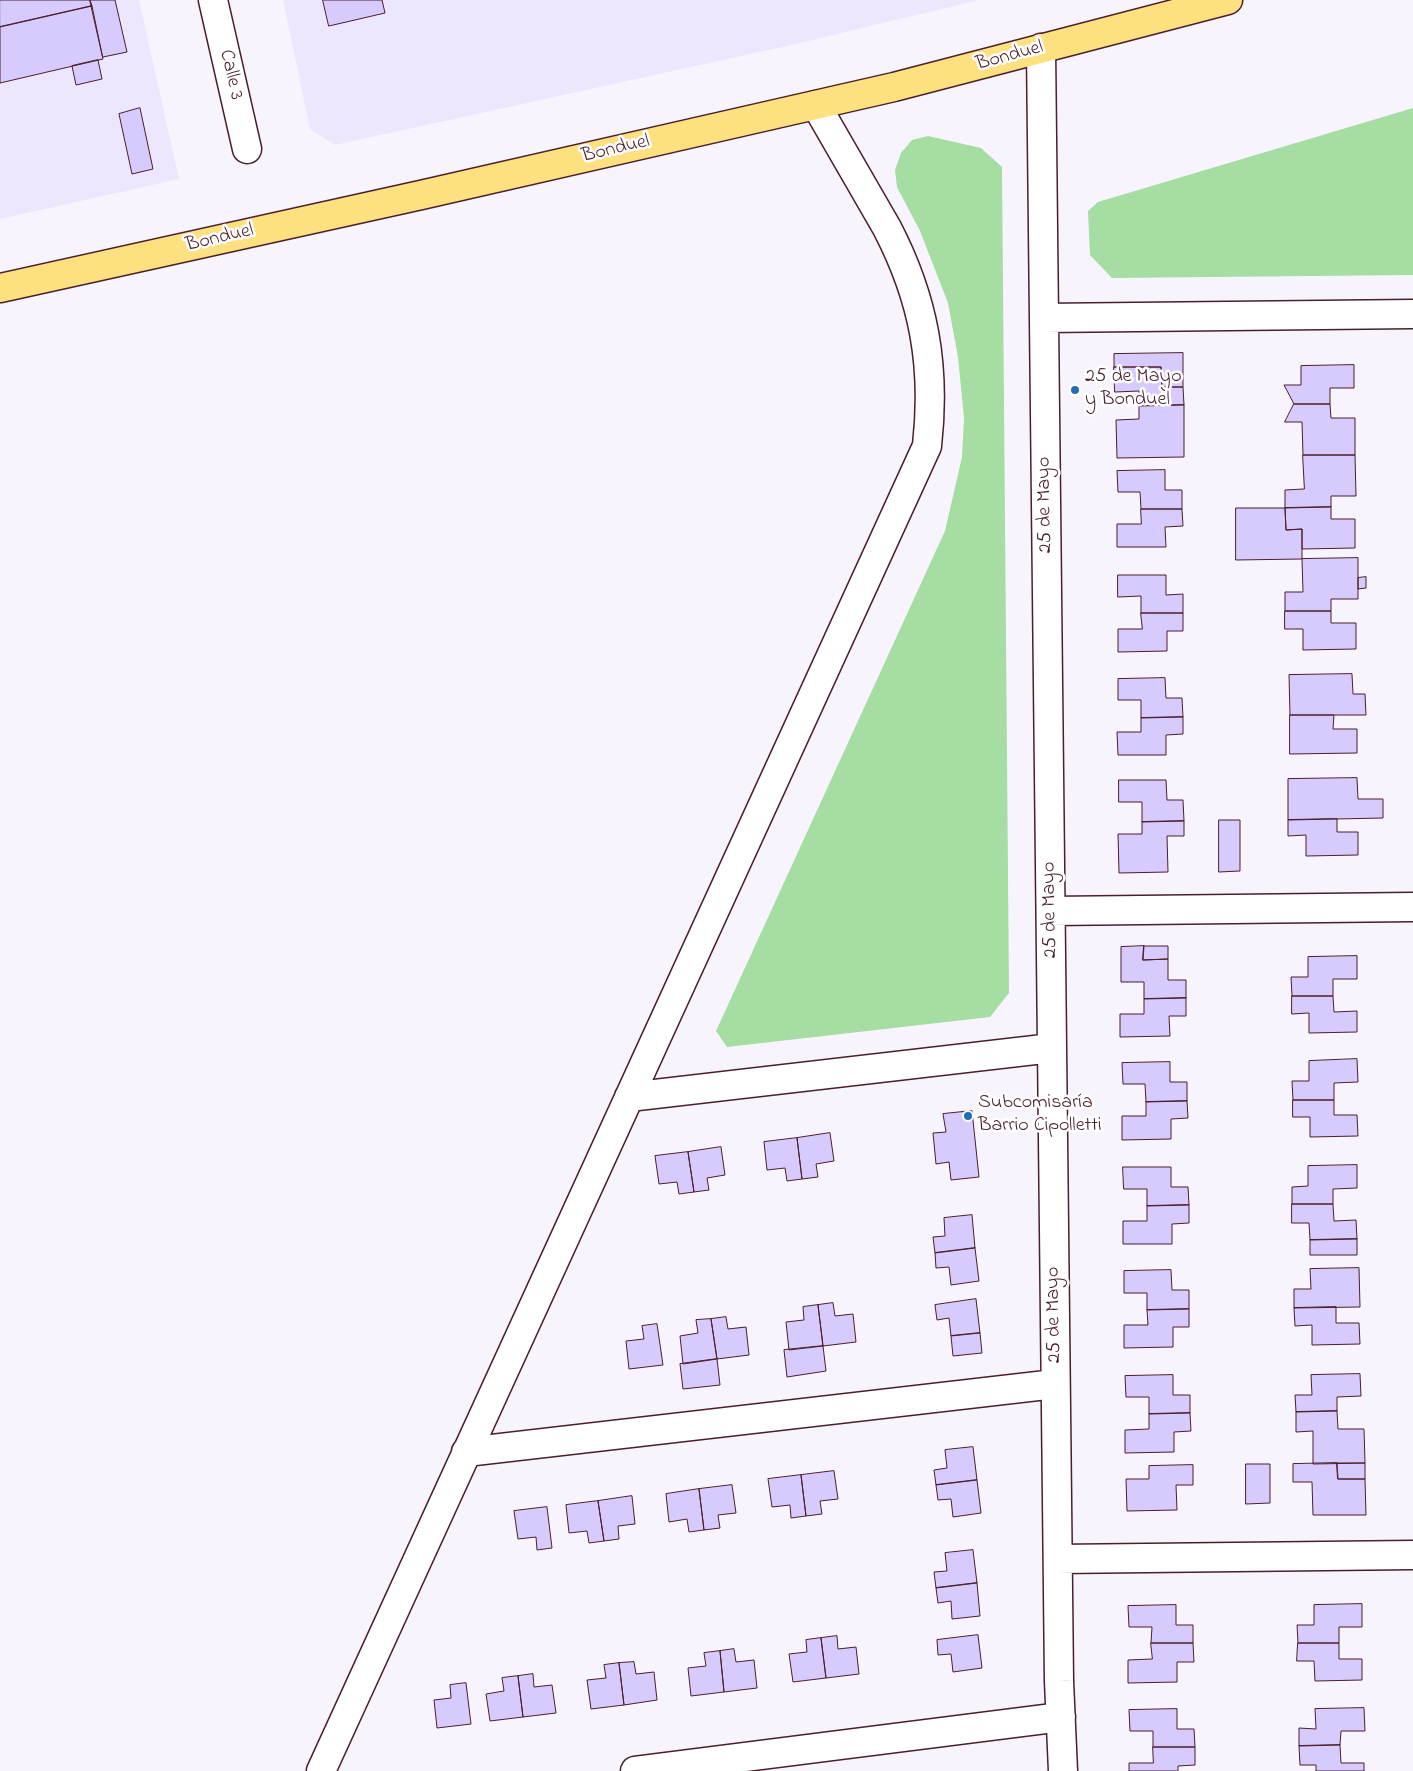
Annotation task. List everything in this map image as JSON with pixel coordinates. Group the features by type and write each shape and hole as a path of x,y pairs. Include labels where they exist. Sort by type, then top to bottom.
{"main road":[{"name":"Bonduel","path":"0,288 421,195 894,87 1228,0"}],"street":[{"name":"Calle 3","path":"213,0 247,149"},
{"name":"25 de Mayo","path":"1041,48 1059,1682 1064,1771"},
{"path":"321,1771 927,446 930,411 929,364 925,332 915,294 898,249 887,228 816,105"},
{"path":"1044,318 1413,314"},
{"path":"1050,911 1413,907"},
{"path":"629,1097 1052,1048"},
{"path":"466,1452 1056,1384"},
{"path":"1058,1559 1413,1555"},
{"path":"635,1771 1061,1717"}],"shaded area":[{"path":"0,0 139,0 179,179 0,219"},
{"path":"283,0 979,0 796,44 335,145 310,129"}],"green space":[{"path":"1413,108 1413,275 1112,278 1090,255 1088,211 1098,202"},
{"path":"928,136 981,148 1002,167 1009,993 990,1017 727,1047 716,1031 945,531 962,457 964,418 958,357 948,303 920,231 897,187 895,170 901,153 912,140"}],"building":[{"path":"0,0 90,0 92,6 0,27"},
{"path":"90,0 115,0 127,52 103,57"},
{"path":"323,0 382,0 385,13 329,26"},
{"path":"92,6 103,59 0,83 0,27"},
{"path":"98,60 102,79 76,85 72,66"},
{"path":"140,108 153,169 132,174 119,114"},
{"path":"1183,353 1183,387 1162,387 1161,367 1114,367 1114,354"},
{"path":"1354,365 1354,388 1330,388 1330,404 1294,404 1284,385 1301,385 1301,366"},
{"path":"1114,367 1161,367 1162,387 1183,387 1184,405 1139,406 1139,391 1115,392"},
{"path":"1294,404 1330,404 1331,418 1355,418 1355,455 1303,455 1302,422 1285,422"},
{"path":"1184,405 1184,457 1117,458 1116,420 1139,419 1139,406"},
{"path":"1303,455 1355,455 1356,496 1331,496 1331,507 1285,508 1285,490 1304,489"},
{"path":"1165,470 1165,490 1182,490 1182,509 1141,509 1140,492 1118,492 1117,471"},
{"path":"1331,507 1331,519 1355,519 1355,548 1302,549 1302,529 1286,530 1285,508"},
{"path":"1236,508 1285,508 1286,530 1302,529 1302,559 1236,560"},
{"path":"1141,509 1182,509 1183,526 1165,527 1166,547 1117,547 1117,524 1141,524"},
{"path":"1358,558 1358,599 1331,599 1331,611 1285,611 1285,592 1303,592 1302,559"},
{"path":"1118,575 1166,575 1166,595 1183,594 1183,613 1141,613 1141,596 1118,597"},
{"path":"1366,577 1366,588 1358,589 1358,578"},
{"path":"1285,611 1331,611 1331,623 1356,623 1356,649 1303,650 1303,629 1285,629"},
{"path":"1141,613 1183,613 1183,631 1167,631 1167,651 1118,652 1118,629 1142,629"},
{"path":"1352,674 1353,694 1365,694 1366,715 1290,715 1289,675"},
{"path":"1165,678 1166,698 1182,698 1183,717 1141,718 1141,700 1118,700 1118,679"},
{"path":"1290,715 1334,715 1333,729 1357,729 1357,753 1290,754"},
{"path":"1183,717 1183,734 1166,735 1166,755 1118,755 1117,732 1141,732 1141,718"},
{"path":"1357,778 1358,799 1383,799 1383,818 1288,820 1288,779"},
{"path":"1119,780 1166,780 1167,800 1183,800 1184,821 1142,822 1142,802 1119,802"},
{"path":"1337,819 1337,832 1358,832 1358,855 1306,856 1306,835 1288,836 1288,820"},
{"path":"1219,820 1240,820 1240,871 1219,872"},
{"path":"1184,821 1184,836 1167,836 1168,872 1119,873 1118,834 1142,834 1142,822"},
{"path":"1144,946 1143,960 1168,959 1168,980 1186,980 1186,998 1144,999 1144,982 1121,982 1121,947"},
{"path":"1144,946 1168,946 1168,959 1143,960"},
{"path":"1357,956 1357,979 1333,979 1333,996 1292,996 1291,977 1308,977 1308,957"},
{"path":"1292,996 1333,996 1334,1012 1357,1011 1357,1032 1309,1033 1309,1013 1292,1014"},
{"path":"1186,998 1186,1016 1169,1016 1170,1036 1120,1037 1120,1014 1144,1014 1144,999"},
{"path":"1357,1059 1358,1082 1334,1083 1334,1100 1293,1100 1292,1081 1309,1081 1309,1061"},
{"path":"1170,1062 1170,1082 1187,1082 1187,1101 1146,1102 1145,1084 1123,1084 1122,1063"},
{"path":"1293,1100 1334,1100 1334,1115 1357,1115 1358,1136 1310,1137 1310,1117 1293,1117"},
{"path":"1187,1101 1188,1118 1171,1119 1171,1139 1122,1140 1122,1116 1146,1116 1146,1102"},
{"path":"972,1111 979,1177 951,1180 949,1162 936,1164 933,1133 946,1132 943,1114"},
{"path":"830,1133 834,1161 816,1164 818,1177 802,1179 797,1138"},
{"path":"797,1138 802,1179 787,1181 785,1168 767,1170 764,1142"},
{"path":"721,1147 725,1175 707,1178 709,1190 694,1192 688,1152"},
{"path":"688,1152 694,1192 679,1194 677,1182 659,1184 655,1156"},
{"path":"1357,1165 1357,1188 1333,1189 1333,1204 1292,1204 1292,1187 1308,1186 1308,1166"},
{"path":"1123,1167 1171,1167 1171,1187 1188,1187 1189,1205 1147,1206 1147,1189 1124,1189"},
{"path":"1292,1204 1333,1204 1334,1221 1356,1220 1357,1239 1310,1240 1309,1223 1292,1223"},
{"path":"1189,1205 1189,1223 1172,1224 1172,1244 1123,1244 1123,1221 1147,1221 1147,1206"},
{"path":"972,1215 975,1248 935,1253 933,1237 945,1236 944,1218"},
{"path":"1357,1239 1357,1255 1310,1255 1310,1240"},
{"path":"975,1248 979,1281 951,1285 949,1267 936,1268 935,1253"},
{"path":"1359,1268 1360,1307 1294,1308 1294,1289 1311,1289 1310,1269"},
{"path":"1171,1270 1172,1290 1189,1290 1189,1309 1147,1310 1147,1293 1124,1293 1124,1271"},
{"path":"976,1299 980,1333 951,1336 949,1318 937,1320 935,1305"},
{"path":"833,1303 835,1316 853,1314 856,1342 823,1346 818,1305"},
{"path":"818,1305 823,1346 789,1350 786,1322 804,1320 803,1307"},
{"path":"1336,1307 1336,1323 1359,1323 1360,1344 1312,1345 1312,1325 1295,1326 1294,1308"},
{"path":"1189,1309 1189,1327 1173,1327 1173,1347 1124,1348 1124,1325 1148,1325 1147,1310"},
{"path":"726,1317 728,1329 746,1327 749,1355 717,1359 711,1319"},
{"path":"711,1319 717,1359 683,1364 680,1336 698,1333 696,1320"},
{"path":"657,1324 663,1365 629,1369 626,1341 644,1339 642,1326"},
{"path":"980,1333 982,1353 953,1356 951,1336"},
{"path":"823,1346 826,1371 787,1377 784,1350"},
{"path":"717,1359 720,1385 683,1389 680,1364"},
{"path":"1360,1374 1361,1396 1337,1397 1337,1411 1296,1412 1295,1395 1312,1395 1311,1375"},
{"path":"1173,1375 1173,1395 1190,1395 1190,1413 1149,1414 1149,1397 1126,1397 1125,1376"},
{"path":"1337,1411 1338,1429 1364,1429 1365,1463 1313,1464 1313,1431 1296,1432 1296,1412"},
{"path":"1190,1413 1191,1431 1174,1432 1174,1452 1125,1453 1125,1430 1149,1429 1149,1414"},
{"path":"973,1447 977,1480 936,1485 934,1470 947,1468 945,1450"},
{"path":"1337,1463 1365,1463 1365,1479 1338,1479"},
{"path":"1337,1463 1338,1479 1365,1479 1366,1515 1313,1515 1312,1482 1293,1482 1293,1464"},
{"path":"1246,1464 1270,1464 1270,1503 1246,1504"},
{"path":"1193,1465 1193,1485 1176,1485 1177,1510 1127,1511 1126,1479 1149,1479 1149,1466"},
{"path":"834,1471 838,1499 820,1501 822,1514 806,1516 801,1475"},
{"path":"801,1475 806,1516 791,1518 790,1505 772,1507 768,1479"},
{"path":"977,1480 981,1513 953,1517 951,1499 938,1500 936,1485"},
{"path":"732,1485 736,1513 718,1515 720,1528 704,1530 699,1489"},
{"path":"699,1489 704,1530 689,1532 687,1519 669,1522 666,1494"},
{"path":"632,1496 635,1524 618,1526 619,1539 604,1541 598,1501"},
{"path":"598,1501 604,1541 589,1543 587,1531 569,1533 566,1505"},
{"path":"547,1507 552,1548 537,1550 536,1537 518,1539 514,1511"},
{"path":"973,1550 977,1583 936,1588 934,1572 947,1571 945,1553"},
{"path":"977,1583 980,1616 952,1619 951,1601 938,1603 936,1588"},
{"path":"1362,1604 1362,1627 1339,1627 1339,1643 1298,1643 1297,1625 1314,1625 1314,1605"},
{"path":"1176,1605 1176,1625 1193,1625 1193,1643 1151,1643 1152,1627 1129,1627 1128,1606"},
{"path":"978,1635 982,1668 953,1672 951,1654 938,1655 937,1640"},
{"path":"837,1636 838,1649 856,1647 859,1674 826,1678 821,1638"},
{"path":"821,1638 826,1678 793,1682 789,1654 807,1652 806,1640"},
{"path":"1151,1643 1193,1643 1194,1662 1177,1662 1177,1682 1128,1683 1128,1660 1152,1659"},
{"path":"1298,1643 1339,1643 1339,1659 1362,1659 1362,1680 1315,1681 1314,1661 1297,1661"},
{"path":"734,1649 736,1662 754,1660 757,1688 724,1692 720,1651"},
{"path":"720,1651 724,1692 691,1696 688,1668 706,1666 704,1653"},
{"path":"634,1662 636,1674 654,1672 657,1700 624,1705 619,1663"},
{"path":"619,1663 624,1705 591,1709 587,1680 606,1678 604,1665"},
{"path":"533,1674 534,1687 552,1685 556,1713 523,1717 518,1676"},
{"path":"518,1676 523,1717 490,1721 486,1694 504,1691 502,1678"},
{"path":"466,1683 471,1724 437,1728 434,1700 451,1698 450,1685"},
{"path":"1364,1708 1365,1731 1341,1731 1340,1745 1299,1746 1299,1728 1316,1729 1315,1709"},
{"path":"1177,1709 1177,1729 1194,1729 1195,1747 1153,1747 1153,1731 1130,1731 1129,1710"},
{"path":"1340,1745 1341,1763 1364,1763 1364,1771 1316,1771 1316,1765 1300,1765 1299,1746"},
{"path":"1153,1747 1195,1747 1195,1765 1178,1766 1178,1771 1129,1771 1129,1763 1153,1763"}],"place":[{"name":"25 de Mayo y Bonduel","path":"1075,390"},
{"name":"Subcomisaría Barrio Cipolletti","path":"968,1116"}]}
